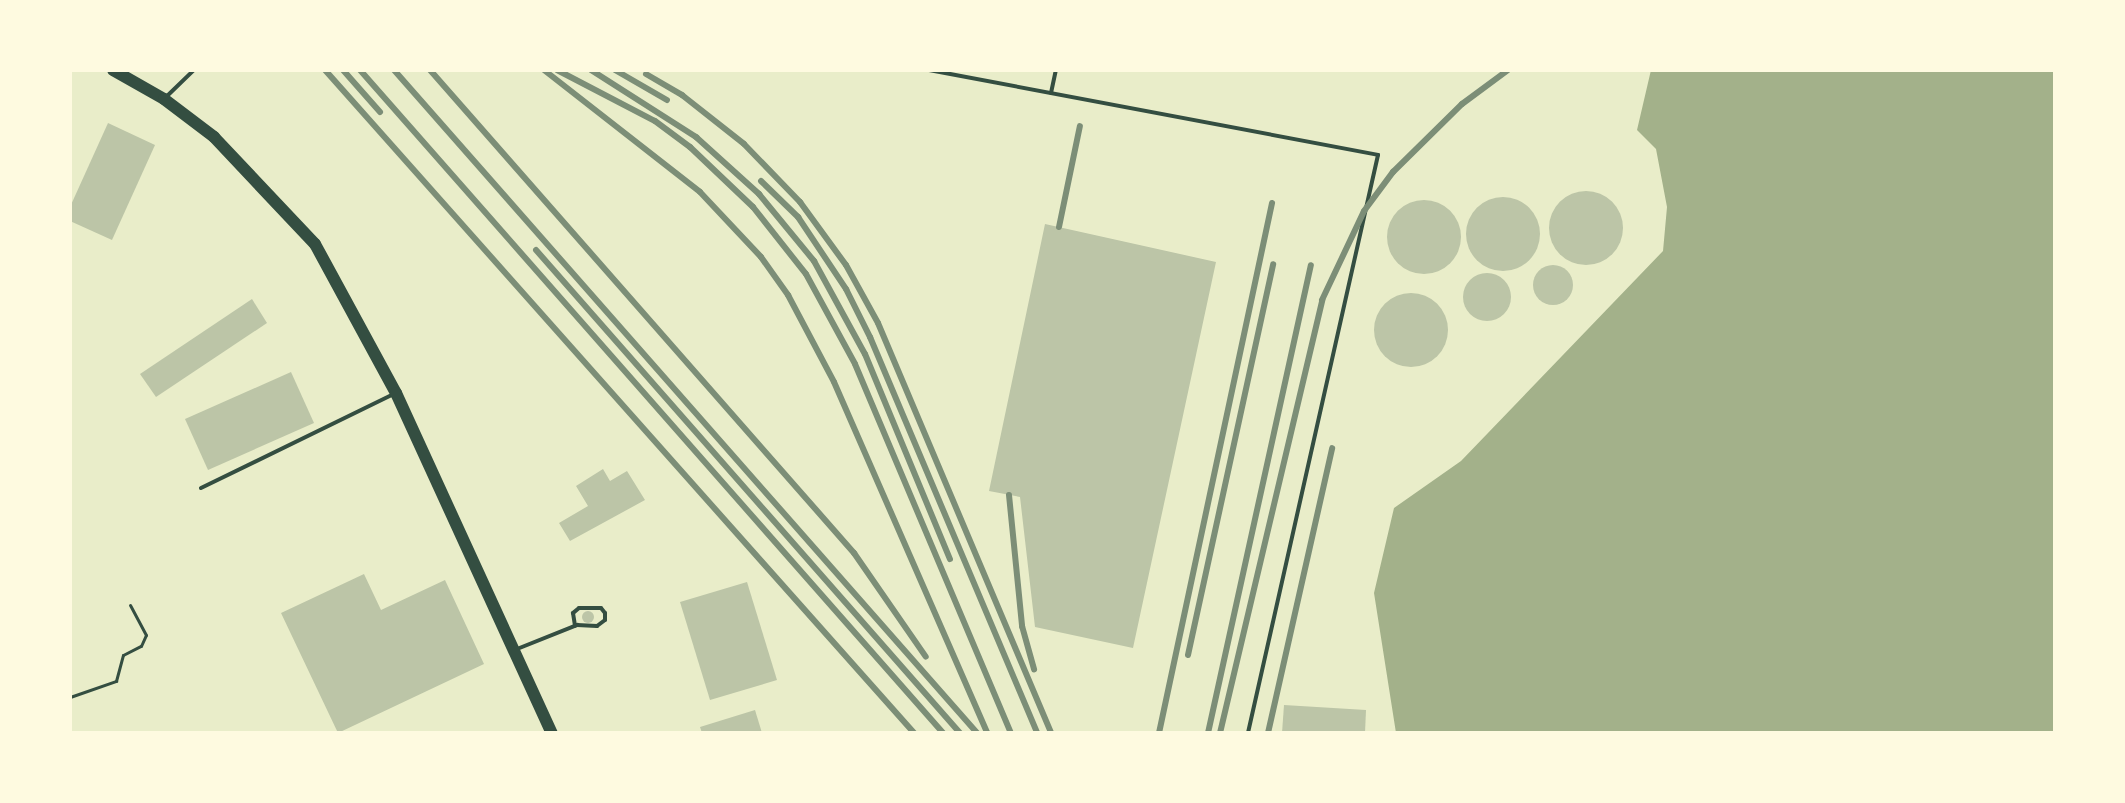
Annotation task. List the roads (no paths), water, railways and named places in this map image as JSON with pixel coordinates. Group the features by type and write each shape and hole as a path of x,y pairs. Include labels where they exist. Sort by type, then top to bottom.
{"main road":[{"path":"113,70 164,99 254,173 315,244 396,393 552,733"}],"lane":[{"path":"164,99 194,70"},
{"path":"929,70 1378,155 1248,733"},
{"path":"1051,93 1056,70"},
{"path":"201,488 396,393"},
{"path":"515,650 575,626 597,626 605,613 601,608 579,608 573,613 575,626"}],"railway":[{"path":"325,70 914,733"},
{"path":"343,70 380,112"},
{"path":"360,70 943,733"},
{"path":"394,70 977,733"},
{"path":"430,70 854,553 926,657"},
{"path":"544,70 700,192 761,257 788,295 834,382 987,733"},
{"path":"557,70 655,121 690,147 753,207 806,274 855,364 1011,733"},
{"path":"591,70 696,137 759,194 814,261 865,354 950,559"},
{"path":"615,70 667,100"},
{"path":"1220,733 1322,300 1364,211 1393,172 1462,104 1508,70"},
{"path":"646,74 682,95 744,144 800,202 846,265 878,323 1051,733"},
{"path":"1059,227 1080,126"},
{"path":"761,181 798,217 846,289 870,337 1037,733"},
{"path":"1159,733 1272,203"},
{"path":"536,250 960,733"},
{"path":"1188,655 1273,264"},
{"path":"1208,733 1311,265"},
{"path":"1268,733 1332,448"},
{"path":"1009,495 1022,626 1034,669"}]}
